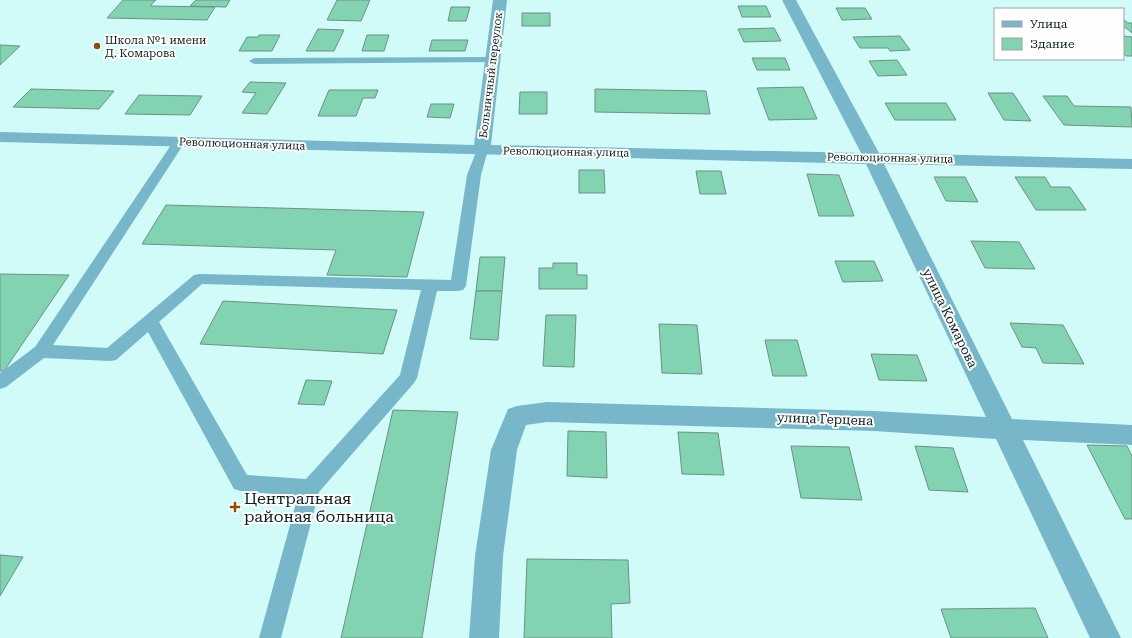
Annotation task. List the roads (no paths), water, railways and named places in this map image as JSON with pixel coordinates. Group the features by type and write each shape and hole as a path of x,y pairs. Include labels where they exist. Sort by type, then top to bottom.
{"street":[{"name":"Больничный переулок","path":"482,150 500,0"},
{"name":"улица Комарова","path":"789,0 872,157 1106,638"},
{"name":"Революционная улица","path":"0,138 1132,164"},
{"name":"улица Герцена","path":"484,638 488,556 504,450 517,416 547,412 874,421 1132,435"}],"lane":[{"path":"254,61 492,60"},
{"path":"0,382 41,351 179,142"},
{"path":"41,351 110,355 199,279 458,286 474,174 482,150"},
{"path":"270,638 310,488 408,378 430,286"},
{"path":"150,321 240,483 310,488"}],"place":[{"name":"Школа №1 имени Д. Комарова","path":"97,46"},
{"name":"Центральная районая больница","path":"235,507"}]}
